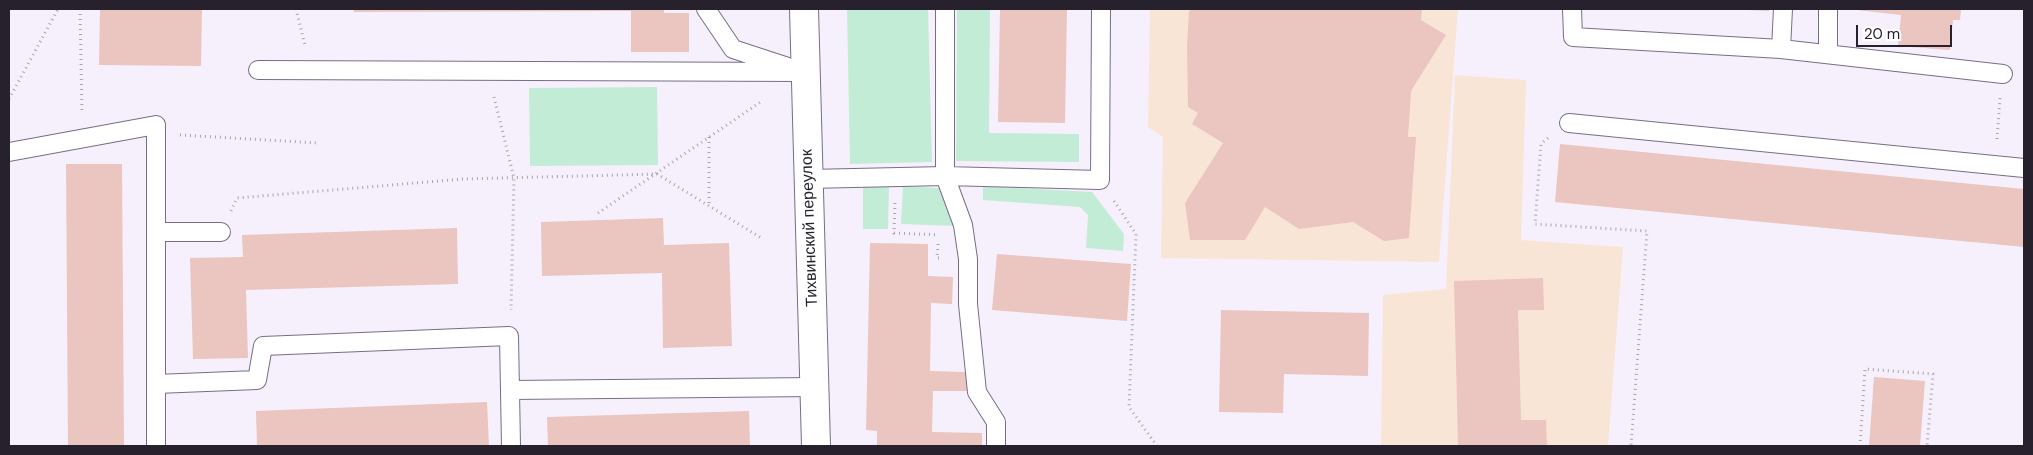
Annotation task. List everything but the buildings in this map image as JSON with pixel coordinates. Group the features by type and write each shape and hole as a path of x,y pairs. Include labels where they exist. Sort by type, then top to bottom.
{"street":[{"name":"Тихвинский переулок","path":"804,9 816,446"}],"lane":[{"path":"706,9 733,50 805,72"},
{"path":"946,9 946,176 963,224 968,259 968,304 977,392 996,422 996,446"},
{"path":"808,179 946,176 1100,180 1101,9"},
{"path":"1572,9 1573,37 1782,49 2003,74"},
{"path":"1782,49 1783,9"},
{"path":"1828,9 1828,54"},
{"path":"258,70 805,72"},
{"path":"1569,123 2024,168"},
{"path":"9,152 156,125 156,446"},
{"path":"156,232 221,232"},
{"path":"156,384 257,380 263,346 509,336 511,446"},
{"path":"510,390 815,387"}],"path":[{"path":"9,99 58,9"},
{"path":"80,9 82,139"},
{"path":"296,9 312,70"},
{"path":"490,71 514,178 513,270 509,336"},
{"path":"1995,164 2003,74"},
{"path":"598,213 762,101"},
{"path":"1569,123 1541,144 1536,224 1647,231 1631,446"},
{"path":"156,134 319,143"},
{"path":"709,137 709,206"},
{"path":"221,232 237,198 463,179 657,174 763,239"},
{"path":"896,177 894,233 939,234 937,258 968,259"},
{"path":"1100,180 1136,234 1129,407 1157,446"},
{"path":"1860,446 1865,369 1933,374 1927,446"}],"shaded area":[{"path":"1150,9 1458,9 1439,262 1161,258 1163,137 1148,127"},
{"path":"1455,75 1526,80 1521,240 1623,247 1608,446 1381,446 1383,295 1446,289"}],"green space":[{"path":"847,9 928,9 932,162 850,164"},
{"path":"957,9 990,9 989,133 1079,134 1079,162 956,161"},
{"path":"657,87 658,165 530,166 529,88"},
{"path":"863,186 889,186 888,229 863,229"},
{"path":"903,186 939,188 954,226 901,224"},
{"path":"983,186 1092,192 1124,234 1123,251 1086,248 1088,215 1080,207 983,200"}]}
